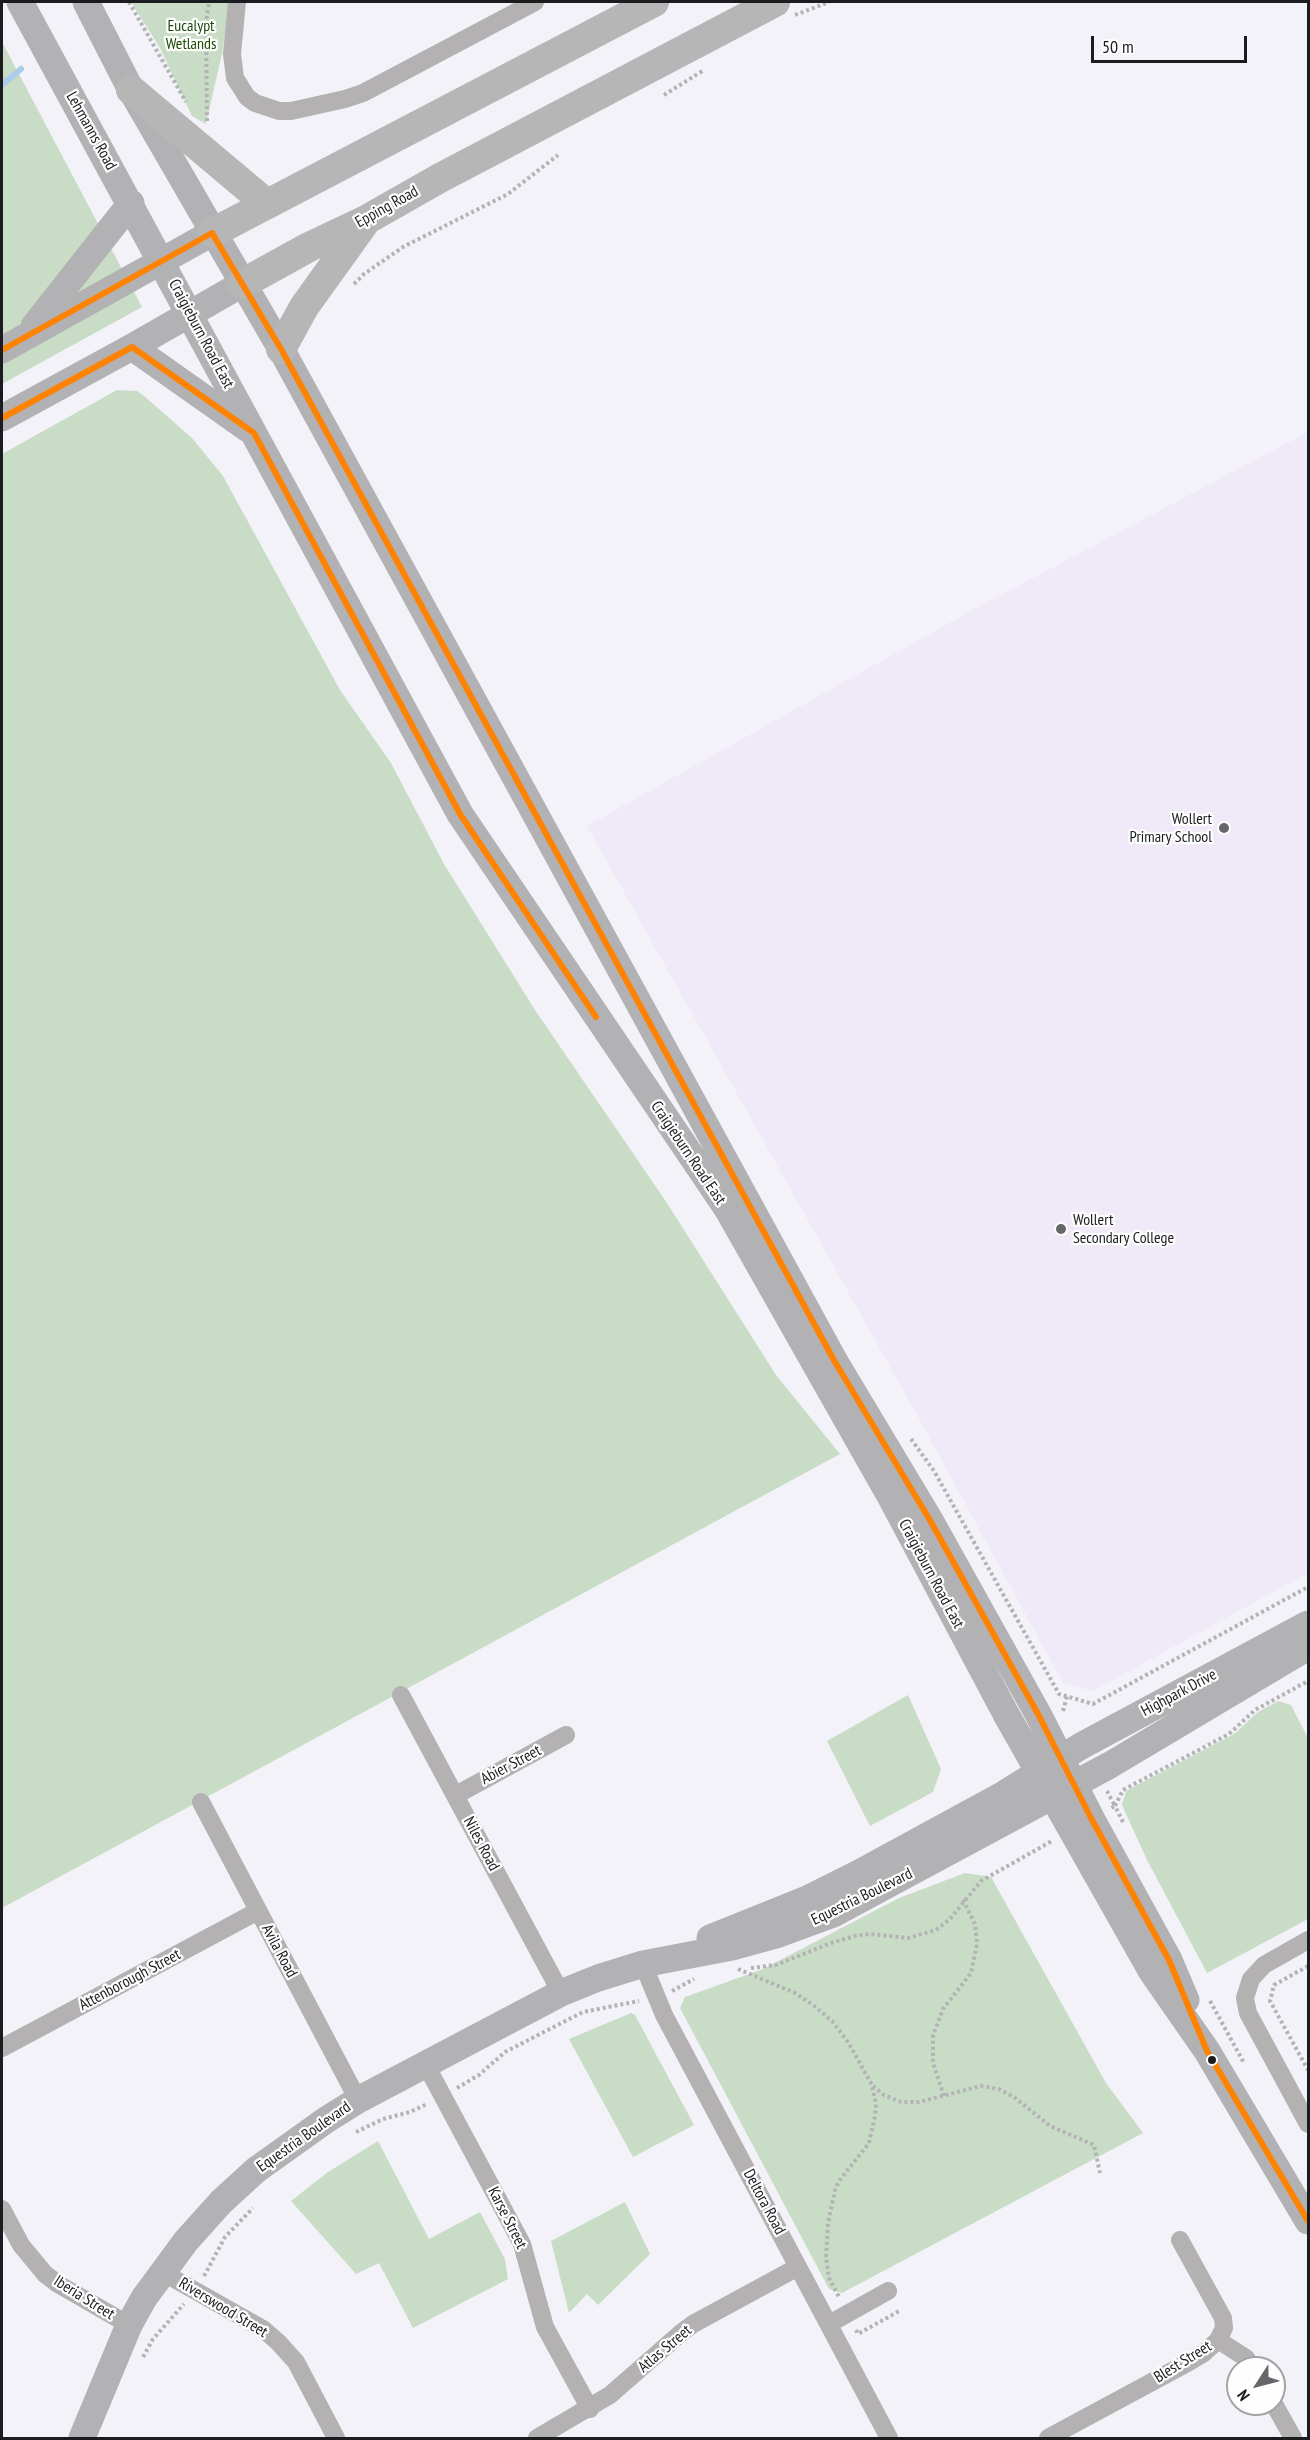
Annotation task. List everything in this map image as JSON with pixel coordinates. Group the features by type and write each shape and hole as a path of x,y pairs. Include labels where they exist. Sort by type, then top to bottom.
{"main road":[{"name":"Lehmanns Road","path":"20,2 162,260"},
{"path":"86,2 131,90 212,233"},
{"path":"2,350 212,233 654,2"},
{"name":"Epping Road","path":"2,418 309,247 366,220 440,178 775,2"},
{"path":"131,90 267,204"},
{"path":"26,336 131,204"},
{"path":"281,349 304,307 366,220"},
{"name":"Craigieburn Road East","path":"212,233 281,349 835,1362 931,1522 1081,1823 1152,1972 1207,2051 1308,2221"},
{"name":"Craigieburn Road East","path":"162,260 459,814 728,1210 888,1494 1057,1778"},
{"path":"132,347 254,433"},
{"name":"Highpark Drive","path":"1057,1778 1081,1746 1308,1624"},
{"name":"Highpark Drive","path":"1057,1778 1189,1719 1308,1647"},
{"name":"Equestria Boulevard","path":"82,2439 129,2325 162,2272 221,2202 256,2170 290,2144 358,2100 561,1994 604,1975 643,1964 732,1947 776,1935 833,1914 1057,1778"}],"street":[{"path":"237,2 232,68 235,78 247,97 265,107 279,111 291,111 363,93 534,2"},
{"name":"Niles Road","path":"401,1695 561,1994"},
{"name":"Abier Street","path":"456,1795 566,1736"},
{"name":"Avila Road","path":"201,1802 358,2100"},
{"name":"Attenborough Street","path":"2,2048 258,1911"},
{"path":"1308,1941 1264,1965 1251,1979 1245,1998 1248,2013 1308,2124"},
{"name":"Deltora Road","path":"643,1964 655,1997 889,2439"},
{"name":"Karse Street","path":"426,2065 522,2244 545,2327 590,2409"},
{"name":"Iberia Street","path":"2,2209 21,2246 45,2274 129,2325"},
{"name":"Blest Street","path":"1048,2439 1196,2357 1218,2340 1224,2328 1223,2318 1180,2240"},
{"name":"Atlas Street","path":"537,2439 590,2409 618,2389 681,2333 798,2267"},
{"name":"Riverswood Street","path":"162,2272 263,2329 279,2342 296,2362 336,2439"},
{"path":"828,2324 888,2291"},
{"path":"1218,2340 1243,2356"},
{"path":"1281,2416 1293,2439"}],"path":[{"path":"207,123 206,22 209,2"},
{"path":"351,287 364,274 403,248 508,194 558,155"},
{"path":"909,1437 934,1471 1059,1694 1093,1704 1308,1587"},
{"path":"729,1970 776,1965 855,1936 870,1934 908,1938 936,1930 950,1918 981,1881 1081,1823 1116,1806 1124,1790 1229,1734 1255,1710 1308,1681"},
{"path":"1116,1806 1125,1826"},
{"path":"944,2096 933,2063 933,2034 943,2009 970,1973 977,1944 975,1924 963,1900"},
{"path":"1308,1966 1274,1985 1270,2001 1308,2070"},
{"path":"738,1969 795,1993 832,2021 848,2042 872,2085 876,2104 869,2143 839,2181 835,2190 828,2223 826,2257 829,2278 858,2334 901,2310"},
{"path":"353,2133 383,2119 410,2112 443,2096 474,2079 505,2052 583,2012 655,1997 681,1987 701,1974"},
{"path":"1209,1999 1247,2068"},
{"path":"872,2085 884,2095 901,2102 920,2102 981,2086 999,2089 1014,2097 1050,2126 1094,2145 1100,2173"},
{"path":"139,2365 153,2339 174,2317 212,2265 225,2238 261,2201"}],"shaded area":[{"name":"Wollert Secondary College","path":"1308,432 1308,1573 1093,1691 1063,1683 916,1413 587,826 969,612"}],"green space":[{"name":"Eucalypt Wetlands","path":"131,2 229,2 223,49 206,124 192,116 160,48"},
{"path":"2,42 142,307 2,384"},
{"path":"117,390 137,391 144,396 192,438 223,476 340,690 391,763 444,864 535,1010 667,1203 776,1375 840,1454 2,1908 2,454"},
{"path":"908,1695 941,1769 933,1792 870,1826 827,1741"},
{"path":"1278,1701 1291,1705 1308,1738 1308,1919 1207,1973 1147,1860 1122,1805 1126,1791 1234,1734 1258,1712"},
{"path":"965,1873 991,1877 1106,2083 1143,2133 842,2293 829,2289 680,2008 685,1997 763,1969 899,1898"},
{"path":"631,2013 635,2015 694,2125 633,2157 569,2039"},
{"path":"378,2141 429,2239 480,2212 505,2259 508,2279 413,2328 379,2263 356,2274 291,2201 328,2172"},
{"path":"625,2202 650,2254 598,2305 587,2294 569,2313 551,2241"}],"waterway":[{"path":"2,85 21,69"}],"transit line":[{"path":"2,350 212,233 281,349 835,1362 931,1522 1038,1714 1091,1818 1169,1960 1207,2051 1308,2221"},
{"path":"2,418 132,347 254,433 460,814 596,1017"}],"place":[{"name":"Wollert Primary School","path":"1224,828"},
{"name":"Wollert Secondary College","path":"1061,1229"}]}
